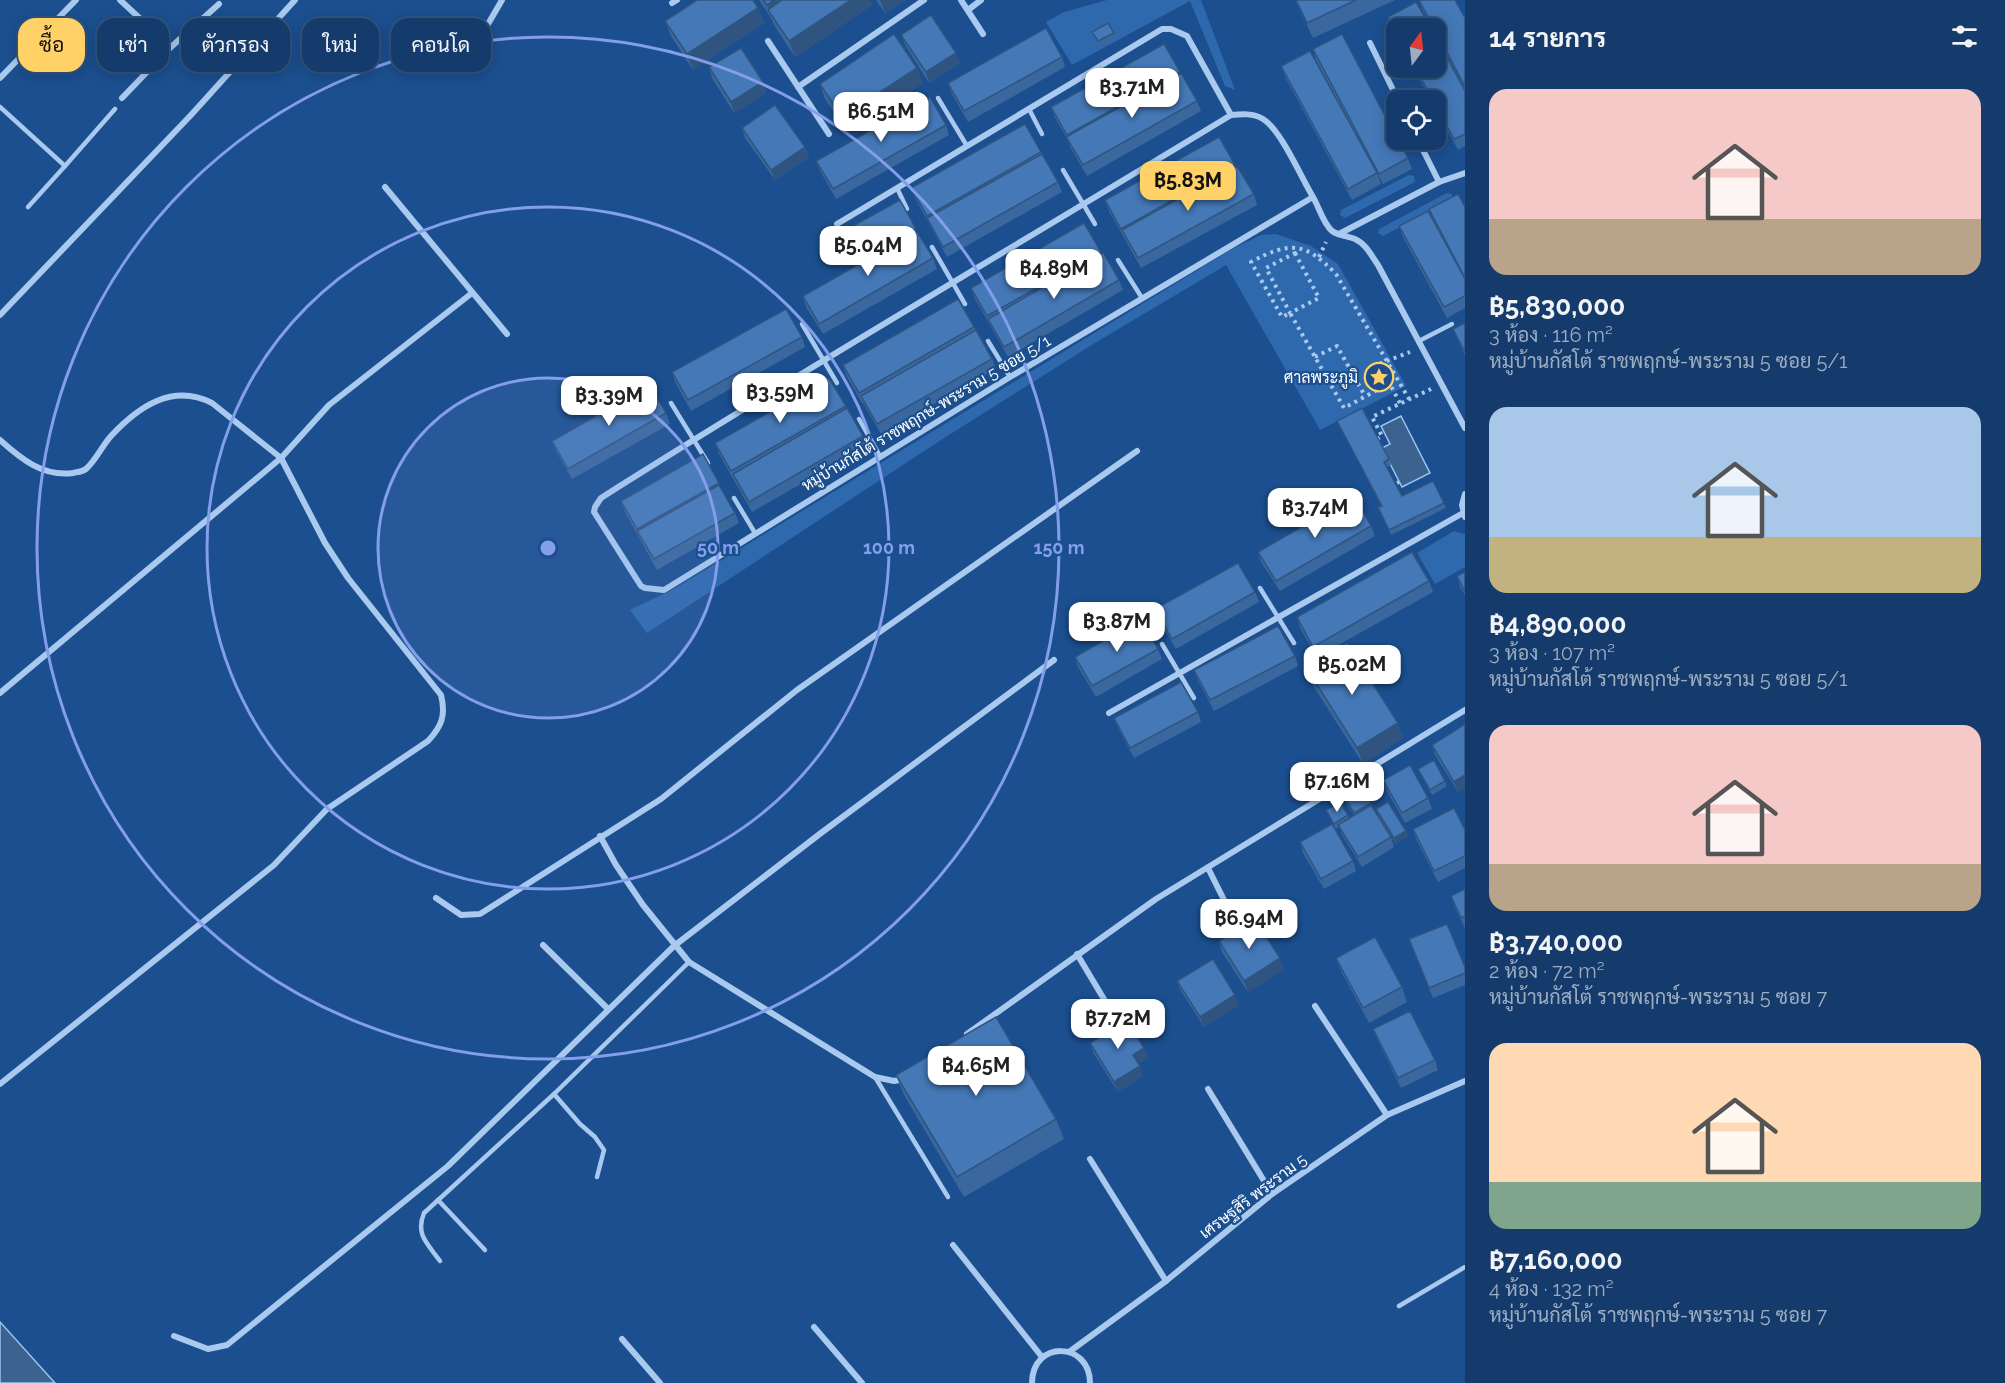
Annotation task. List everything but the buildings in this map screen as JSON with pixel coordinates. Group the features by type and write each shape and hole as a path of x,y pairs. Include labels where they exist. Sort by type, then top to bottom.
{"street":[{"path":"0,78 76,0"},
{"path":"120,0 171,47"},
{"path":"0,315 191,116 295,0"},
{"path":"491,19 502,0"},
{"path":"798,87 924,0"},
{"path":"961,0 983,34"},
{"path":"968,9 981,0"},
{"path":"122,98 171,47 219,4"},
{"path":"837,224 1162,29 1171,29 1187,36 1231,115"},
{"path":"768,41 829,134"},
{"path":"1370,44 1393,90"},
{"path":"694,439 1231,115 1247,113 1262,118 1274,128 1326,224 1338,234 1355,239 1366,248 1378,265 1465,428"},
{"path":"1423,150 1439,182"},
{"path":"1338,234 1439,182 1465,172"},
{"path":"385,187 507,334"},
{"name":"หมู่บ้านกัสโต้ ราชพฤกษ์-พระราม 5 ซอย 5/1","path":"694,439 601,498 594,507 597,518 641,586 645,588 664,590 1010,377 1313,197"},
{"path":"0,693 281,458 329,405 472,293"},
{"path":"0,440 16,455 43,471 65,474 80,472 86,469 111,436 136,413 159,399 188,394 212,403 281,458 325,543 348,578 441,695 444,706 444,719 428,741 327,809 274,865 0,1084"},
{"path":"436,898 461,915 480,914 661,799 797,690 1137,451"},
{"path":"1109,713 1464,515 1462,505 1465,495"},
{"path":"174,1336 208,1349 227,1345 448,1166 674,946 821,832 1054,660"},
{"path":"958,1041 1156,899 1465,710"},
{"path":"600,836 616,865 674,946 689,962 875,1077 894,1081 910,1076"},
{"path":"1208,868 1239,930"},
{"path":"543,945 609,1010"},
{"path":"1077,954 1120,1026"},
{"path":"1315,1006 1387,1115"},
{"name":"เศรษฐสิริ พระราม 5","path":"1042,1357 1059,1350 1069,1352 1166,1281 1272,1194 1387,1115 1465,1081"},
{"path":"1208,1089 1272,1194"},
{"path":"1090,1160 1166,1281"},
{"path":"953,1245 1042,1357 1032,1373 1032,1383"},
{"path":"814,1328 862,1383"},
{"path":"622,1339 660,1383"},
{"path":"1069,1352 1078,1356 1085,1363 1089,1371 1090,1383"}],"lane":[{"path":"938,98 967,146"},
{"path":"0,107 65,166"},
{"path":"28,207 115,109"},
{"path":"1029,109 1042,134"},
{"path":"1063,170 1095,224"},
{"path":"897,188 907,209"},
{"path":"932,247 965,304"},
{"path":"1118,260 1142,298"},
{"path":"802,324 837,383"},
{"path":"1420,344 1452,324"},
{"path":"988,341 1010,377"},
{"path":"671,404 708,463"},
{"path":"859,419 880,456"},
{"path":"734,498 755,533"},
{"path":"1260,588 1294,643"},
{"path":"1162,644 1194,698"},
{"path":"440,1261 422,1235 419,1226 424,1213 554,1094 689,962"},
{"path":"875,1077 948,1197"},
{"path":"554,1094 580,1124 595,1137 604,1150 597,1177"},
{"path":"438,1200 485,1250"},
{"path":"1399,1306 1465,1267"}],"path":[{"path":"1390,383 1344,408 1290,313 1266,268 1295,253 1319,298 1290,313 1282,317 1251,262 1275,249 1286,247 1310,253 1325,263 1336,274 1409,399"},
{"path":"1400,403 1379,364 1420,344"},
{"path":"1315,357 1336,346 1365,396"},
{"path":"1377,438 1382,436 1372,417 1441,385"}],"shaded area":[{"path":"1107,0 1201,0 1235,90 1225,86 1190,1 1072,65 1046,22 1064,12"},
{"path":"1409,175 1414,176 1415,182 1345,218 1340,215 1341,210"},
{"path":"1447,193 1452,194 1452,200 1383,236 1378,233 1379,229"},
{"path":"1276,234 1311,246 1338,264 1406,386 1320,430 1226,265 1090,346 941,440 647,633 630,610 674,589 1234,248 1261,235"},
{"path":"1401,416 1430,473 1402,487 1382,448 1390,444 1381,426"},
{"path":"1454,531 1465,534 1465,567 1435,584 1417,553"},
{"path":"0,1322 55,1383 0,1383"}],"place":[{"name":"ศาลพระภูมิ","path":"1379,377"}]}
